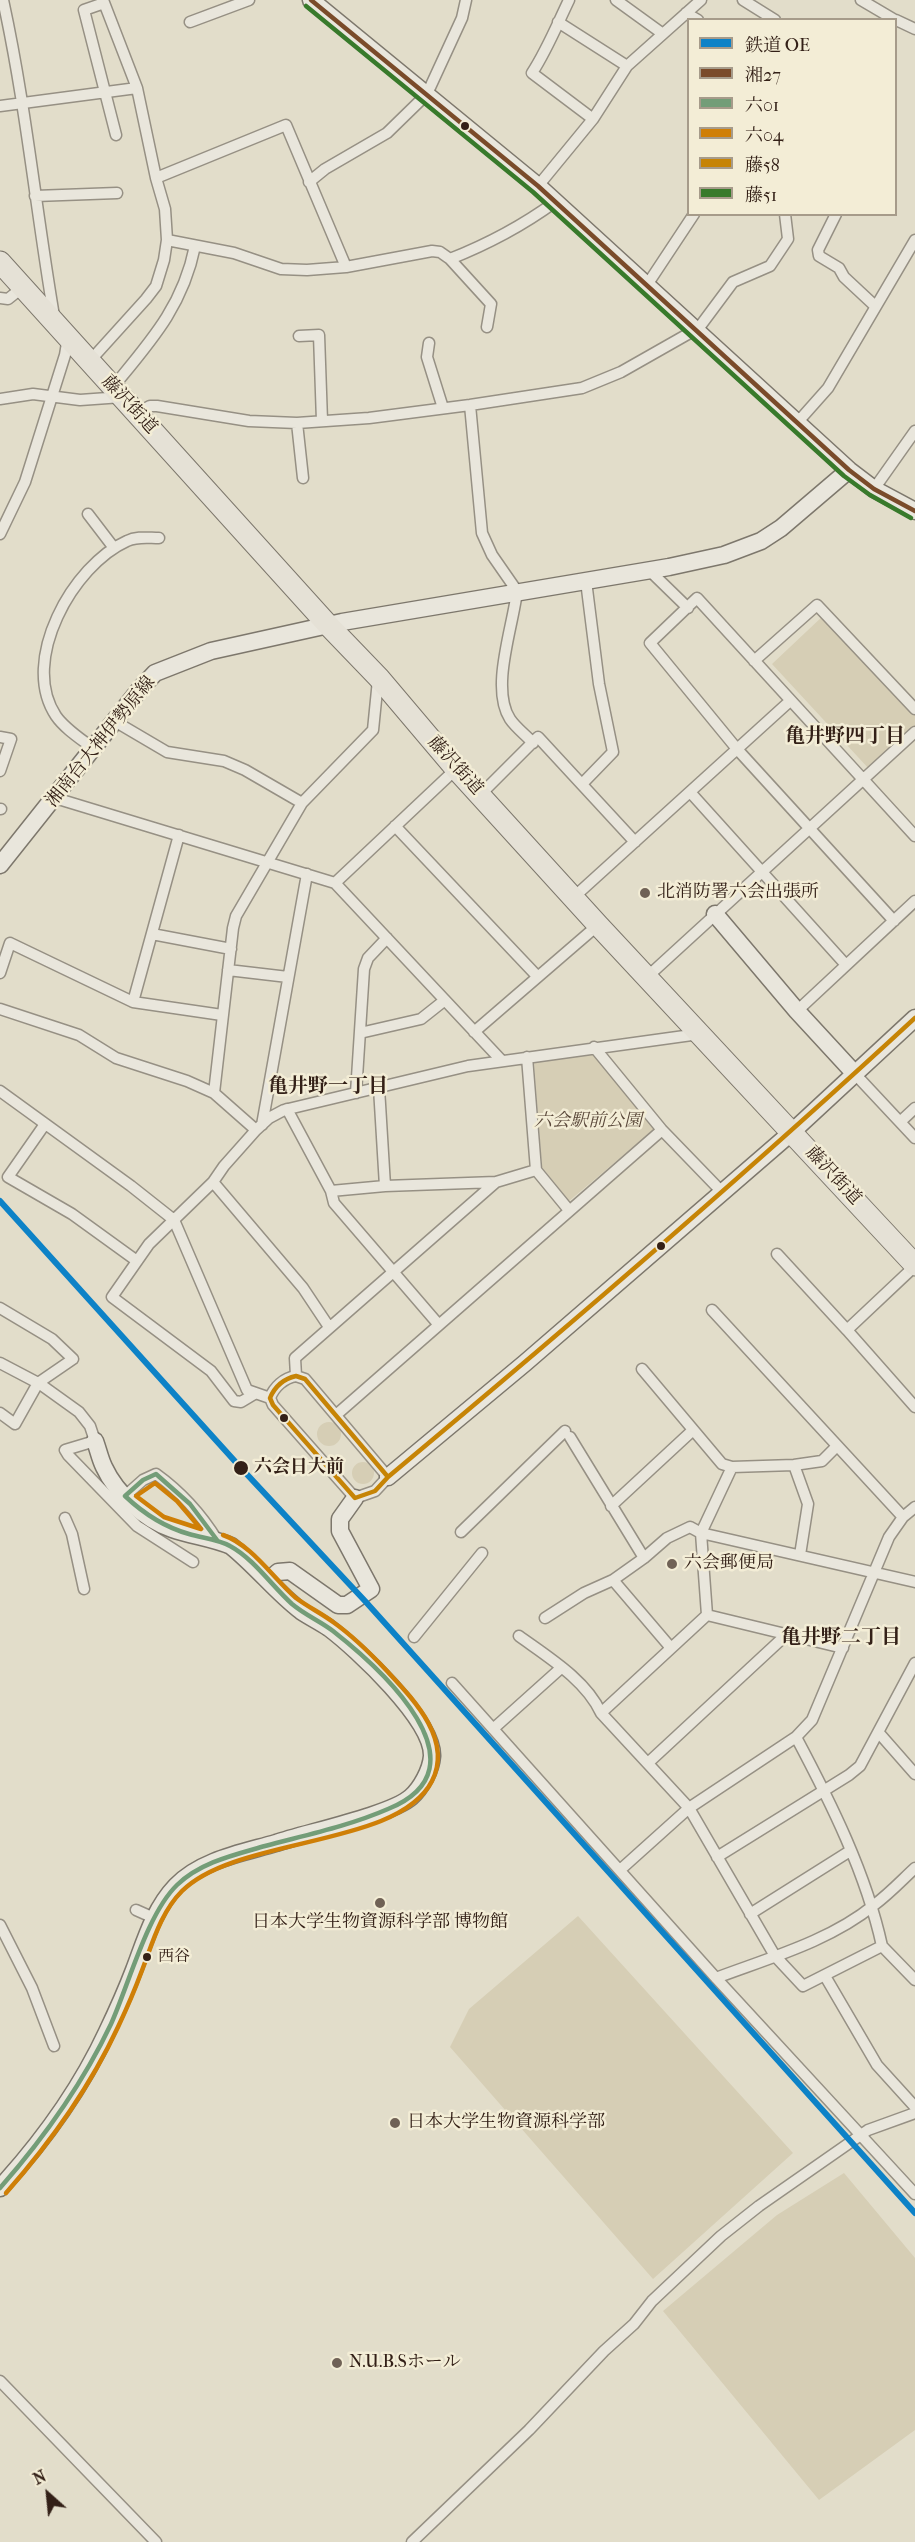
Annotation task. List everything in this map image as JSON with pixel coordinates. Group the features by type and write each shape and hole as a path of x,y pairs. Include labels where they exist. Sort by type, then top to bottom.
{"highway":[{"name":"藤沢街道","path":"0,262 327,625 379,678 456,769 646,978 915,1265"}],"street":[{"path":"0,534 22,490 65,355 35,196 31,147 3,0"},
{"path":"190,22 249,0"},
{"path":"311,0 538,186 849,470 874,489 915,511"},
{"path":"309,182 325,169 387,133 427,94 462,18 466,0"},
{"path":"569,0 547,51 532,73 593,119"},
{"path":"616,0 663,34"},
{"path":"538,186 593,119 627,66 700,0"},
{"path":"743,0 771,18"},
{"path":"861,0 890,18"},
{"path":"89,362 156,286 167,240 165,209 137,88 104,1 84,10 116,135"},
{"path":"686,13 695,18"},
{"path":"897,21 915,29"},
{"path":"558,22 627,66"},
{"path":"0,106 137,88"},
{"path":"156,178 286,125 346,267"},
{"path":"35,196 117,193"},
{"path":"450,259 485,245 524,224 555,202"},
{"path":"647,285 693,216"},
{"path":"137,413 150,406 157,406 249,420 297,423 369,418 582,388 632,366 701,326 733,282 770,266 788,239 785,216"},
{"path":"835,216 818,250 819,256 839,268 844,277 874,306"},
{"path":"167,240 234,253 281,268 346,267 432,251 440,252 450,259 491,304 487,327"},
{"path":"796,424 828,388 874,306 915,240"},
{"path":"0,399 33,394 80,400 118,392 178,301 188,276 195,246"},
{"path":"0,298 8,299 23,287"},
{"path":"299,336 319,335 322,421"},
{"path":"429,343 427,357 443,408"},
{"path":"470,405 482,533 492,555 517,591 503,667 506,710 511,721 533,743"},
{"path":"297,423 303,478"},
{"path":"874,489 915,431"},
{"name":"湘南台大神伊勢原線","path":"0,865 148,681 155,673 172,665 211,651 327,625 650,570 724,555 761,541 799,514 849,470"},
{"path":"88,514 114,548"},
{"path":"94,749 56,716 46,687 44,658 56,618 73,587 97,561 114,548 135,538 159,538"},
{"path":"650,570 687,608"},
{"path":"582,784 613,752 599,684 586,581"},
{"path":"894,921 737,749 650,643 697,598 915,836"},
{"path":"754,661 817,605 915,709"},
{"path":"214,1093 236,916 302,802 373,730 379,678"},
{"path":"574,897 790,701"},
{"path":"116,722 167,752 224,761 245,770 302,802"},
{"path":"646,978 915,732"},
{"path":"0,737 11,739 0,771"},
{"path":"481,794 538,737 635,842"},
{"path":"335,883 456,769"},
{"path":"690,792 846,965"},
{"path":"55,798 335,883 502,1061"},
{"path":"395,826 537,976"},
{"path":"133,1002 179,835"},
{"path":"259,1128 307,874"},
{"path":"797,1011 915,901"},
{"path":"715,914 797,1011 915,1138"},
{"path":"474,1032 598,925"},
{"path":"152,934 231,949"},
{"path":"356,1093 364,969 368,958 387,938"},
{"path":"0,973 10,943 133,1002 222,1015"},
{"path":"228,970 288,977"},
{"path":"360,1033 421,1020 445,1000"},
{"path":"0,1009 79,1035 116,1058 214,1093 259,1128"},
{"path":"269,1581 278,1572 290,1571 338,1605 347,1605 371,1589 340,1531 340,1519 355,1498 375,1491 387,1476 525,1363 792,1132 915,1018"},
{"path":"256,1393 241,1402 234,1401 211,1371 112,1297 149,1244 213,1182 224,1166 269,1118 287,1110 468,1066 699,1034"},
{"path":"594,1047 662,1130 722,1192"},
{"path":"528,1057 536,1170 568,1209"},
{"path":"379,1088 385,1186"},
{"path":"0,1091 131,1185 174,1220 248,1390 270,1398"},
{"path":"900,1122 915,1108"},
{"path":"287,1110 331,1191 334,1203 440,1325"},
{"path":"45,1124 8,1177 72,1214 137,1261"},
{"path":"336,1415 568,1209 662,1130"},
{"path":"331,1191 385,1186 496,1182 536,1170"},
{"path":"213,1182 303,1288 329,1327"},
{"path":"296,1376 295,1358 496,1182"},
{"path":"777,1254 915,1407"},
{"path":"847,1330 915,1265"},
{"path":"0,1308 52,1339 73,1359 38,1383 15,1424 0,1413"},
{"path":"712,1310 903,1517"},
{"path":"0,1364 38,1383 85,1418 104,1467 113,1482 136,1506 169,1528 217,1540 231,1546 300,1610 329,1629 375,1667 422,1725 429,1739 432,1756 423,1783 410,1799 388,1810 315,1830 205,1865 178,1884 166,1897 154,1918 111,2023 84,2077 37,2148 0,2188"},
{"path":"642,1369 722,1464 732,1467 794,1465 822,1461 836,1447"},
{"path":"355,1498 273,1405 270,1398 273,1390 288,1377 296,1376 305,1379 387,1476"},
{"path":"611,1506 692,1431"},
{"path":"461,1532 568,1434 644,1558"},
{"path":"95,1441 65,1450 137,1526 193,1562"},
{"path":"794,1465 808,1504 800,1555"},
{"path":"707,1615 701,1533 732,1467"},
{"path":"125,1496 143,1480 156,1474 172,1485 205,1520 217,1540"},
{"path":"620,1870 689,1808 796,1737 812,1720 890,1537 903,1517 915,1507"},
{"path":"65,1518 72,1533 84,1589"},
{"path":"545,1618 584,1593 613,1580 667,1538 690,1527 701,1533 915,1582"},
{"path":"414,1637 482,1553"},
{"path":"613,1580 671,1648"},
{"path":"707,1615 843,1648"},
{"path":"602,1713 707,1615"},
{"path":"649,1762 786,1635"},
{"path":"519,1636 561,1668 596,1700 602,1713 689,1808 775,1956 803,1986 882,1946"},
{"path":"717,1857 860,1766 915,1663"},
{"path":"493,1728 561,1668"},
{"path":"452,1683 716,1978 915,2194"},
{"path":"879,1732 915,1774"},
{"path":"796,1737 825,1790 873,1906 882,1946 915,1980"},
{"path":"750,1914 850,1851"},
{"path":"716,1978 832,1931 873,1906 913,1873"},
{"path":"136,1910 154,1918"},
{"path":"0,1925 32,1988 54,2046"},
{"path":"825,1976 877,2065 915,2107"},
{"path":"412,2542 529,2430 604,2351 634,2324 652,2301 714,2243 766,2200 861,2135 915,2113"},
{"path":"0,2381 156,2542"}],"green space":[{"path":"824,615 915,712 915,730 870,770 772,664"},
{"name":"六会駅前公園","path":"592,1053 658,1126 569,1201 542,1167 534,1062"},
{"path":"329,1422 337,1426 341,1434 337,1442 329,1446 321,1442 317,1434 321,1426"},
{"path":"363,1462 371,1465 374,1473 371,1481 363,1484 355,1481 352,1473 355,1465"},
{"path":"578,1916 793,2153 653,2279 450,2047 469,2009"},
{"path":"844,2173 915,2258 915,2430 819,2500 663,2311 777,2215"}],"rail line":[{"name":"OE","path":"0,1201 241,1468 365,1601 915,2213"}],"transit line":[{"name":"湘27","path":"311,0 538,186 849,470 874,489 915,511"},
{"name":"藤51","path":"306,6 533,192 844,476 870,495 911,518"},
{"name":"藤58","path":"388,1477 654,1251 915,1018"},
{"name":"藤58","path":"296,1376 305,1379 388,1477 375,1491 355,1498 273,1405 270,1398 274,1390 283,1381 296,1376"},
{"name":"六01","path":"0,2188 47,2130 88,2068 111,2024 148,1931 166,1898 177,1885 197,1870 218,1860 343,1825 388,1809 417,1791 429,1769 428,1744 417,1718 398,1693 353,1648 328,1627 292,1604 239,1551 220,1542 163,1524 125,1496 143,1480 156,1474 190,1504 217,1540"},
{"name":"六04","path":"155,1483 177,1501 201,1529 164,1517 136,1496 155,1483"},
{"name":"六04","path":"6,2193 54,2134 95,2072 127,2007 162,1919 182,1891 207,1873 239,1860 352,1831 386,1819 414,1803 432,1781 437,1766 438,1751 428,1721 387,1671 348,1633 296,1598 253,1554 223,1535"}],"place":[{"name":"北消防署六会出張所","path":"645,893"},
{"name":"六会日大前","path":"241,1468"},
{"name":"六会郵便局","path":"672,1564"},
{"name":"日本大学生物資源科学部 博物館","path":"380,1903"},
{"name":"西谷","path":"147,1957"},
{"name":"日本大学生物資源科学部","path":"395,2123"},
{"name":"N.U.B.Sホール","path":"337,2363"}],"district":[{"name":"亀井野四丁目","path":"845,737"},
{"name":"亀井野一丁目","path":"328,1087"},
{"name":"亀井野二丁目","path":"841,1638"}]}
